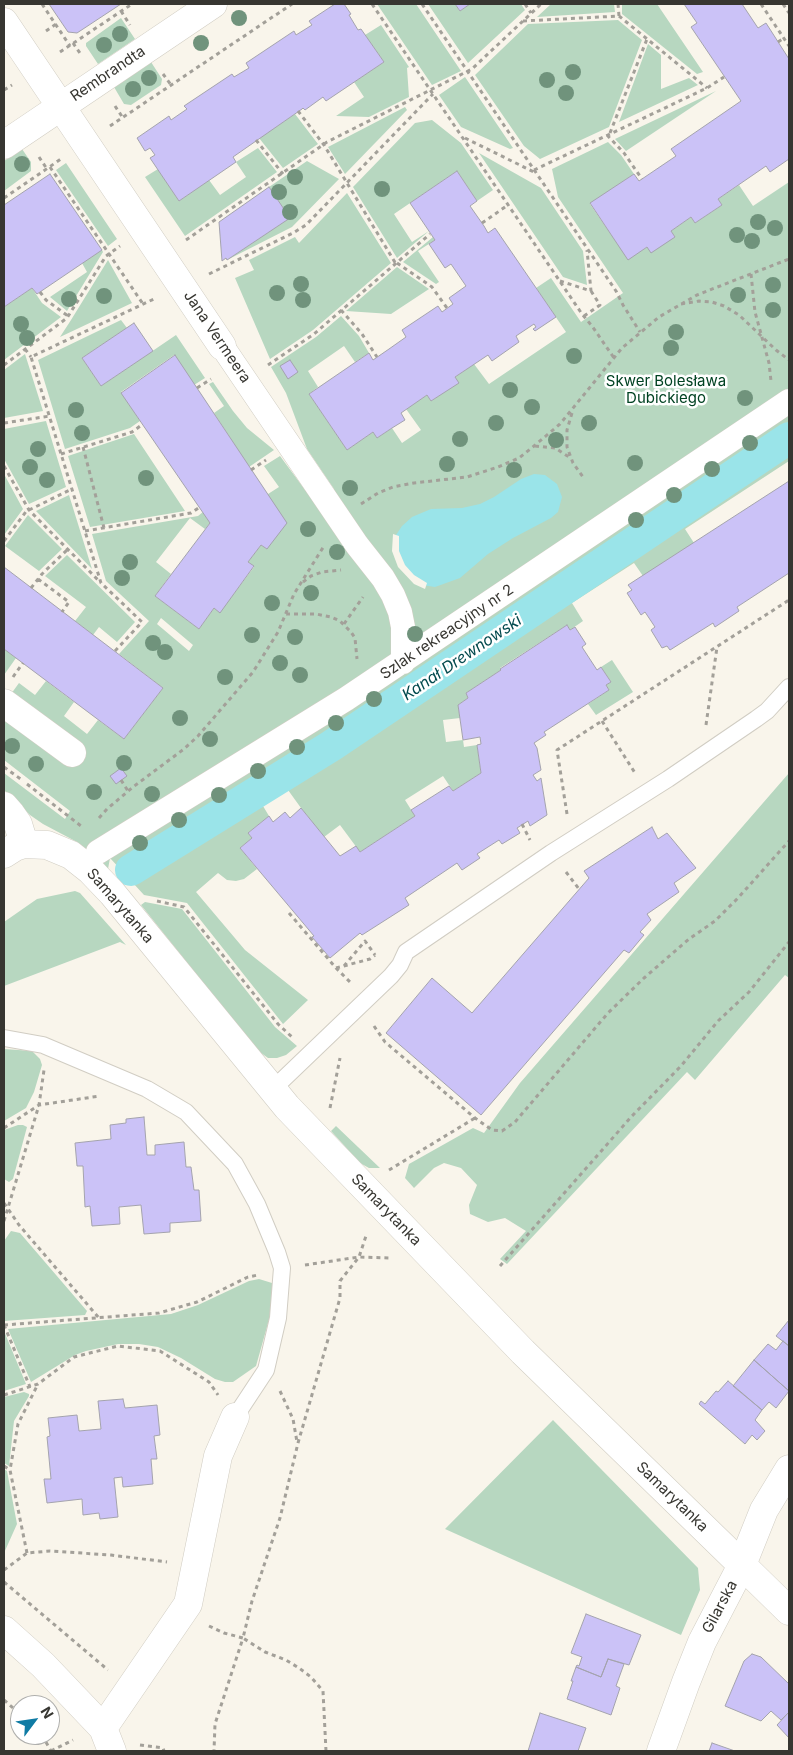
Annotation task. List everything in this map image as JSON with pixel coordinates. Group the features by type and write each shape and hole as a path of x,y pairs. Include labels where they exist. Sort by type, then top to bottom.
{"street":[{"name":"Rembrandta","path":"4,144 213,4"},
{"name":"Jana Vermeera","path":"4,22 222,346 393,595 400,612 403,662"},
{"name":"Szlak rekreacyjny nr 2","path":"94,842 364,688 789,401"},
{"path":"8,691 72,753"},
{"name":"Samarytanka","path":"4,806 18,824 14,849 41,845 58,848 71,855 90,870 136,922 286,1107 523,1352 789,1611"},
{"path":"4,1630 43,1665 107,1740 130,1688 188,1604 218,1456 235,1417"},
{"name":"Gilarska","path":"662,1751 702,1642 742,1565 764,1510 789,1469"}],"lane":[{"path":"272,1090 391,976 400,966 406,952 546,856 668,779 767,711 789,687"},
{"path":"4,1038 43,1045 147,1089 186,1112 235,1164 257,1204 282,1268 278,1318 266,1370 235,1417"}],"path":[{"path":"42,4 70,46"},
{"path":"55,56 132,4"},
{"path":"281,4 284,9"},
{"path":"103,131 292,4"},
{"path":"372,4 559,281 614,358"},
{"path":"422,4 616,291 640,332"},
{"path":"525,4 531,13"},
{"path":"187,239 324,145 432,92 472,69 541,4"},
{"path":"618,4 619,16"},
{"path":"761,4 789,46"},
{"path":"783,4 789,13"},
{"path":"522,21 619,16 707,88"},
{"path":"778,42 784,38"},
{"path":"609,134 647,39"},
{"path":"535,171 707,88 724,77"},
{"path":"201,278 302,228 432,92"},
{"path":"298,112 324,145 396,263 432,287 447,308"},
{"path":"609,134 642,180"},
{"path":"463,137 535,171"},
{"path":"256,140 283,174"},
{"path":"4,198 68,155"},
{"path":"50,167 143,304"},
{"path":"482,224 508,205"},
{"path":"272,362 314,334 430,234"},
{"path":"4,365 68,316 106,256 127,241"},
{"path":"584,316 600,305 591,291 587,249"},
{"path":"4,767 94,842 107,809 128,791 178,755 202,731 253,672 273,642 297,588 342,522 363,502 385,490 414,483 466,476 487,471 512,461 550,433 573,409 614,358 640,332 673,307 697,295 789,259"},
{"path":"750,274 755,312 770,362 769,414"},
{"path":"559,281 591,291"},
{"path":"40,292 46,300 68,316"},
{"path":"32,357 163,294"},
{"path":"673,307 699,301 718,304 739,315 789,360"},
{"path":"341,310 362,334 377,357"},
{"path":"26,349 32,357 101,583"},
{"path":"197,388 207,381"},
{"path":"573,409 567,430 567,447 571,458 583,477"},
{"path":"4,423 50,416"},
{"path":"62,454 132,432 143,424"},
{"path":"534,446 555,448 571,458"},
{"path":"83,447 104,528"},
{"path":"251,470 262,463"},
{"path":"4,466 29,509 142,622 115,651"},
{"path":"4,541 29,509 72,489"},
{"path":"85,531 191,513 200,507"},
{"path":"32,588 38,579 68,549"},
{"path":"297,588 310,576 322,572 333,570 362,571 374,567"},
{"path":"38,579 69,602 62,612"},
{"path":"567,818 557,750 789,600"},
{"path":"286,614 324,615 340,621 346,626 355,638 358,670 364,688"},
{"path":"705,729 718,646"},
{"path":"8,691 23,663"},
{"path":"602,721 639,780"},
{"path":"121,780 128,791"},
{"path":"373,1024 375,1030 385,1042 475,1118 492,1130 502,1131 516,1122 608,1013 681,946 715,921 789,841"},
{"path":"563,868 579,890"},
{"path":"150,899 184,907 278,1024 299,1044"},
{"path":"289,913 353,985"},
{"path":"344,966 365,942 375,955"},
{"path":"500,1266 632,1116 681,1066 718,1021 749,992 789,942"},
{"path":"336,968 370,959"},
{"path":"4,1221 39,1105 45,1068 43,1045"},
{"path":"330,1110 340,1057"},
{"path":"4,1128 39,1105 147,1089"},
{"path":"389,1170 475,1118"},
{"path":"4,1203 19,1225 100,1318"},
{"path":"214,1751 215,1724 243,1638 252,1601 280,1518 298,1443 340,1298 340,1281 359,1257 369,1230"},
{"path":"30,1387 4,1325 159,1313 197,1302 248,1277 282,1268 359,1257 394,1259"},
{"path":"4,1395 38,1384 74,1357 118,1346 160,1351 209,1382 235,1417"},
{"path":"266,1370 282,1393 293,1419 298,1443"},
{"path":"27,1554 10,1470 18,1424 38,1384"},
{"path":"4,1466 10,1470"},
{"path":"4,1570 27,1554 50,1551 195,1566"},
{"path":"4,1582 130,1688"},
{"path":"188,1604 199,1621 224,1633 243,1638 265,1652 286,1660 311,1677 323,1691 326,1751"}],"green space":[{"path":"377,4 416,4 461,71 432,85"},
{"path":"428,4 455,4 460,11 470,4 521,4 525,10 468,63"},
{"path":"551,4 614,4 615,12 537,17"},
{"path":"622,4 657,4 703,72 697,74 622,14"},
{"path":"121,18 135,39 98,64 86,43"},
{"path":"618,20 642,40 609,127 540,159 524,146 475,75 528,24"},
{"path":"381,25 409,67 407,68 409,97 369,117 336,116 364,97 354,82 384,62 365,35"},
{"path":"648,44 661,55 661,89 689,78 698,85 619,122"},
{"path":"151,62 162,79 161,85 131,105 124,104 114,87"},
{"path":"465,77 513,148 510,149 461,127 439,95"},
{"path":"716,91 626,151 615,139"},
{"path":"405,107 407,110 345,174 328,147"},
{"path":"295,114 318,144 283,168 259,138"},
{"path":"432,120 461,143 493,190 477,201 457,171 394,214 412,242 429,231 397,258 353,187 415,123"},
{"name":"Skwer Bolesława Dubickiego","path":"608,142 621,155 634,174 590,204 628,259 647,247 675,237 671,231 691,217 695,223 722,205 718,199 739,185 753,206 789,182 789,461 685,529 694,543 643,576 634,563 572,603 583,621 570,630 567,625 500,668 501,670 466,693 468,698 458,705 460,718 443,720 446,742 463,740 464,747 477,745 481,773 453,791 443,776 405,800 415,816 360,852 340,825 324,837 288,790 263,806 269,816 248,833 252,838 240,848 257,869 244,879 236,881 227,880 218,873 196,892 245,950 308,1000 283,1024 187,903 144,895 110,858 108,869 77,842 30,815 4,790 4,773 65,819 70,811 4,760 4,719 11,694 19,683 35,695 46,681 74,702 64,716 87,734 98,720 124,739 163,688 119,654 149,621 106,581 92,534 198,516 203,512 210,523 205,529 190,518 156,562 171,574 155,596 199,629 214,608 220,612 254,567 248,562 261,545 267,549 268,494 279,487 264,466 280,456 314,502 334,489 307,449 286,393 271,367 316,337 341,316 359,336 369,353 355,362 344,346 308,371 318,387 309,394 347,450 373,432 377,438 392,428 402,443 421,430 406,409 427,395 431,401 458,383 455,377 474,364 489,384 566,332 536,288 551,278 581,322 623,293 558,197 552,169","holes":["161,618 193,645 189,651 157,624"]},
{"path":"258,148 277,172 185,236 145,177 158,169 179,201 209,180 220,195 246,177 236,162"},
{"path":"22,149 31,162 31,171 4,191 4,161"},
{"path":"479,153 541,188 583,251 587,285 563,277"},
{"path":"307,161 339,179 292,227 227,260 289,218 269,187"},
{"path":"66,163 117,239 108,246 56,170"},
{"path":"347,193 391,263 313,330 270,359 235,278 254,270 249,260 295,237 299,243"},
{"path":"433,237 435,240 418,251 439,282 436,284 403,262"},
{"path":"102,250 103,252 67,311 50,297 87,272 82,263"},
{"path":"108,260 132,303 60,337 71,320"},
{"path":"397,267 429,289 391,314 346,311"},
{"path":"32,288 42,303 61,317 4,360 4,307"},
{"path":"121,320 127,328 82,358 101,386 176,335 205,378 194,385 174,355 121,392 140,421 130,428 65,449 38,360"},
{"path":"25,354 43,411 4,418 4,370"},
{"path":"213,382 247,428 274,450 249,467 214,413 224,406 209,384"},
{"path":"46,421 66,487 29,504 4,459 4,429"},
{"path":"134,434 185,511 90,527 68,456"},
{"path":"4,474 23,509 4,535"},
{"path":"69,495 92,569 36,511"},
{"path":"28,515 62,549 39,571 5,546"},
{"path":"67,555 135,622 117,642 99,627 93,635 75,621 86,607 45,576"},
{"path":"4,649 16,658 4,675"},
{"path":"612,660 633,692 596,715 588,704 609,690 606,685 611,682 601,667"},
{"path":"789,773 789,978 785,975 695,1080 687,1072 507,1264 500,1259 526,1231 505,1218 488,1222 470,1214 469,1205 477,1185 461,1168 444,1163 434,1168 414,1188 405,1178 409,1164 473,1128 484,1133 520,1083"},
{"path":"75,891 80,893 126,945 120,942 4,986 4,922 37,899"},
{"path":"145,902 182,909 275,1027 297,1046 286,1055 277,1058 268,1058 257,1050 141,905"},
{"path":"4,1049 32,1051 40,1059 42,1065 34,1092 26,1108 4,1121"},
{"path":"18,1125 27,1127 13,1179 9,1182 4,1179 4,1130"},
{"path":"336,1126 380,1168 369,1168 360,1163 331,1131"},
{"path":"11,1231 20,1233 87,1311 85,1315 4,1321 4,1241"},
{"path":"259,1279 272,1283 275,1289 274,1302 256,1366 233,1382 215,1379 181,1358 158,1347 139,1344 118,1344 75,1355 31,1382 8,1329 171,1314 198,1305 249,1281"},
{"path":"4,1331 26,1384 4,1391"},
{"path":"24,1392 29,1394 29,1396 14,1421 9,1466 4,1463 4,1397"},
{"path":"553,1420 698,1568 700,1590 681,1635 445,1529"},
{"path":"4,1469 7,1471 17,1524 4,1553"}],"water":[{"path":"534,474 545,475 557,484 562,497 558,512 551,518 488,554 460,578 435,587 422,585 397,558 396,535 412,517 431,509 462,508 480,504 521,479"}],"pier":[{"path":"393,534 399,536 399,551 405,565 414,575 427,583 425,589 414,584 398,567 392,551"}],"building":[{"path":"49,4 121,4 77,33 68,32"},
{"path":"335,4 344,4 358,30 361,29 384,62 326,101 323,97 305,110 303,108 233,157 236,162 179,201 150,158 155,155 150,148 145,151 137,138 169,116 171,120 187,109 184,106 232,74 234,77 249,68 246,63 294,31 296,35 312,25 309,21"},
{"path":"455,4 470,4 460,11"},
{"path":"684,4 742,4 758,28 766,23 789,59 789,159 770,172 766,166 718,199 722,205 695,223 691,217 671,231 675,237 651,253 647,247 628,260 590,203 634,174 639,181 676,156 671,149 741,101 691,27 697,23"},
{"path":"457,171 477,201 470,206 488,233 495,228 556,317 535,331 533,329 536,327 534,324 516,336 519,342 492,361 488,355 455,377 459,383 431,401 427,395 401,413 405,420 377,438 373,432 347,450 309,394 369,353 373,360 389,349 406,337 402,330 438,306 442,312 453,304 449,298 466,286 451,264 445,268 429,244 435,240 410,203"},
{"path":"50,174 102,250 37,294 32,288 4,307 4,205"},
{"path":"269,187 290,218 227,260 226,258 222,261 219,222"},
{"path":"134,323 153,351 101,386 82,358"},
{"path":"175,355 287,523 267,549 261,545 248,562 254,566 220,613 214,608 199,629 155,596 210,523 121,393"},
{"path":"290,360 298,372 288,379 280,366"},
{"path":"789,481 789,573 737,607 739,611 715,627 713,623 670,650 667,646 662,648 651,630 655,627 645,612 641,615 627,593 632,590 628,585"},
{"path":"4,567 163,688 124,739 4,649"},
{"path":"567,625 570,630 575,627 586,644 582,647 597,670 601,667 611,682 606,685 609,690 544,732 546,735 534,743 537,748 541,770 533,775 537,781 541,778 547,815 530,826 528,821 517,828 520,833 502,844 499,840 477,854 480,858 462,870 457,863 405,898 409,905 362,935 360,933 330,958 312,937 314,936 240,848 252,838 248,833 269,816 273,822 285,812 290,818 301,808 340,856 356,846 360,852 415,816 411,810 449,786 453,791 481,773 477,745 481,744 480,737 463,740 458,705 468,698 466,693"},
{"path":"121,768 127,776 116,784 110,776"},
{"path":"652,827 658,839 667,833 696,868 674,883 679,892 647,914 651,920 640,932 644,935 629,953 624,950 481,1115 386,1033 432,978 472,1013 589,878 584,871"},
{"path":"144,1117 147,1155 155,1155 155,1145 184,1142 186,1167 191,1167 194,1190 199,1190 201,1221 170,1223 170,1232 144,1234 141,1205 119,1207 120,1224 92,1226 90,1206 85,1207 83,1166 77,1166 75,1143 111,1139 110,1125 126,1123 126,1119"},
{"path":"789,1320 789,1346 776,1336"},
{"path":"783,1341 789,1346 789,1391 754,1360 768,1344 776,1350"},
{"path":"754,1360 789,1391 776,1408 769,1402 762,1410 733,1386"},
{"path":"728,1381 762,1410 755,1420 765,1431 757,1440 752,1435 745,1444 699,1404 701,1401 705,1404"},
{"path":"123,1399 125,1408 157,1405 160,1435 154,1436 157,1459 151,1459 153,1484 123,1487 122,1477 114,1478 118,1517 100,1519 99,1513 83,1515 82,1499 47,1503 44,1479 51,1479 47,1437 50,1436 48,1418 77,1415 79,1431 101,1429 98,1401"},
{"path":"586,1614 641,1635 629,1665 608,1659 601,1677 576,1667 577,1665 579,1666 582,1657 571,1653"},
{"path":"752,1654 761,1657 789,1684 789,1712 781,1720 771,1711 761,1721 725,1706 744,1661"},
{"path":"608,1659 624,1664 616,1686 620,1688 611,1715 567,1699 576,1667 601,1677"},
{"path":"789,1712 789,1738 777,1725"},
{"path":"540,1713 586,1728 578,1751 528,1751"},
{"path":"712,1743 735,1751 709,1751"}],"waterway":[{"name":"Kanał Drewnowski","path":"131,870 331,746 789,438"}]}
